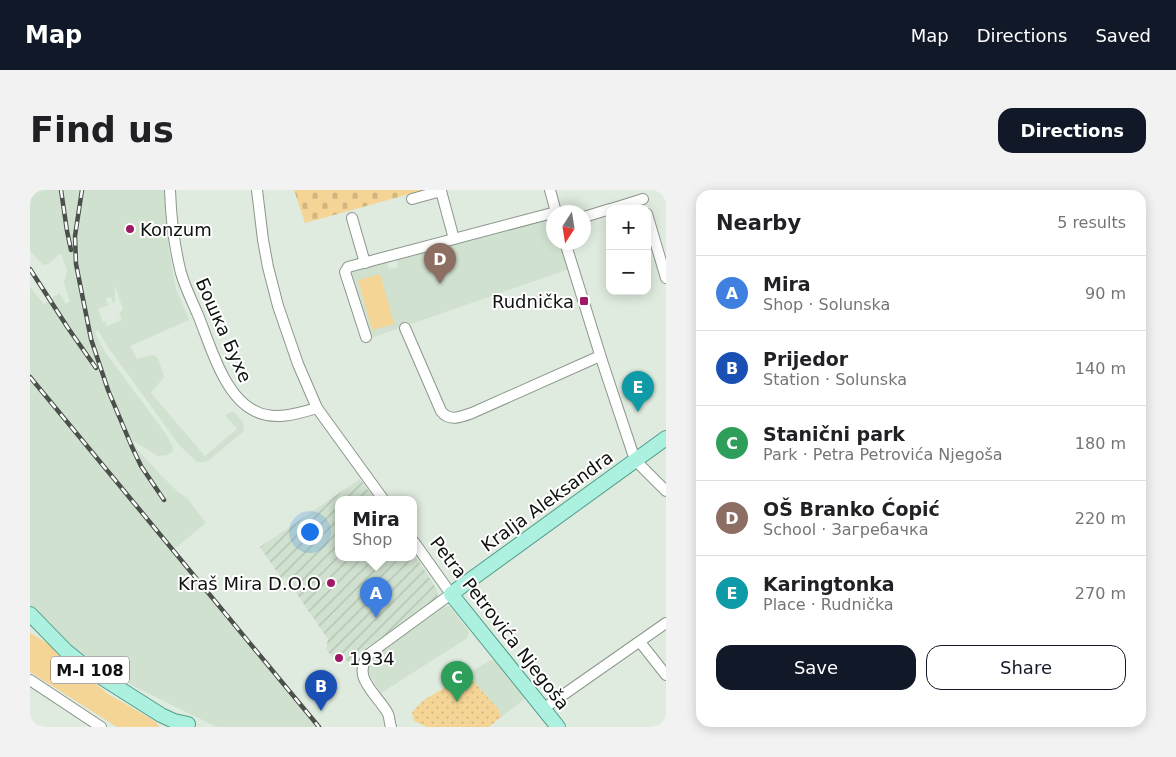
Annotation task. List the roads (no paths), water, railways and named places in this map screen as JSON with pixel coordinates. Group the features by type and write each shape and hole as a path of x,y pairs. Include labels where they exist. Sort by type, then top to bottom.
{"main road":[{"name":"Kralja Aleksandra","path":"451,594 666,438"},
{"name":"Petra Petrovića Njegoša","path":"451,594 558,727"},
{"name":"M-I 108","path":"30,614 66,651 90,670 164,721 174,721 189,726"}],"street":[{"name":"Бошка Бухе","path":"170,190 173,230 181,274 208,340 230,386 244,405 261,414 279,416 317,408"},
{"path":"257,190 263,240 273,288 298,364 317,408 381,496"},
{"path":"550,190 554,205"},
{"path":"412,199 440,191 454,238"},
{"path":"623,205 643,199"},
{"path":"591,215 606,210"},
{"path":"366,337 345,272 348,267 546,215"},
{"path":"352,218 365,263"},
{"path":"651,227 666,278"},
{"path":"567,250 635,460 666,491"},
{"path":"405,328 441,411 444,416 452,418 472,413 600,356"},
{"name":"Petra Petrovića Njegoša","path":"417,546 451,594"},
{"path":"391,727 389,714 362,676 362,667 365,660 369,654 451,594"},
{"path":"543,710 666,623"},
{"path":"640,642 666,674"},
{"path":"30,680 101,727"}],"railway":[{"path":"61,190 71,250"},
{"path":"82,190 75,236 76,264 91,339 108,390 132,447 141,466 164,500"},
{"path":"30,269 96,368"},
{"path":"30,377 319,727"}],"place":[{"name":"Konzum","path":"130,229"},
{"name":"OŠ Branko Ćopić","path":"440,284"},
{"name":"Rudnička","path":"584,301"},
{"name":"Karingtonka","path":"638,412"},
{"name":"Kraš Mira D.O.O","path":"331,583"},
{"name":"Mira","path":"376,618"},
{"name":"1934","path":"339,658"},
{"name":"Stanični park","path":"457,702"},
{"name":"Prijedor","path":"321,711"}]}
